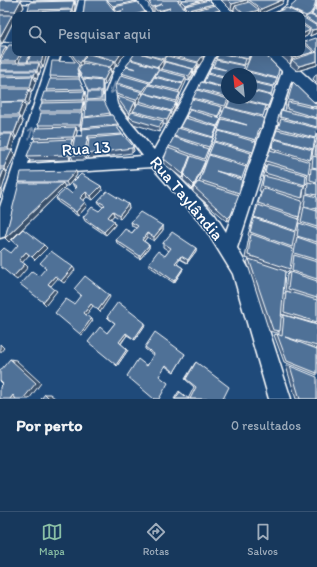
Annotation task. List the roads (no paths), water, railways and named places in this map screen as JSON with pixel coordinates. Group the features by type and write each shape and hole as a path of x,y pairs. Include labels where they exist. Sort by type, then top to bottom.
{"main road":[{"path":"214,0 227,12"},
{"path":"276,56 317,96"}],"street":[{"path":"81,12 83,0"},
{"path":"141,0 150,12"},
{"path":"285,12 293,7 296,0"},
{"path":"0,47 12,47"},
{"path":"0,231 55,56"},
{"name":"Rua Taylândia","path":"128,56 121,65 111,94 112,106 155,161 210,220 241,271 280,399"},
{"path":"155,161 210,56"},
{"path":"228,249 289,70"},
{"name":"Rua 13","path":"19,170 155,161"}],"lane":[{"path":"0,1 30,2"}]}
